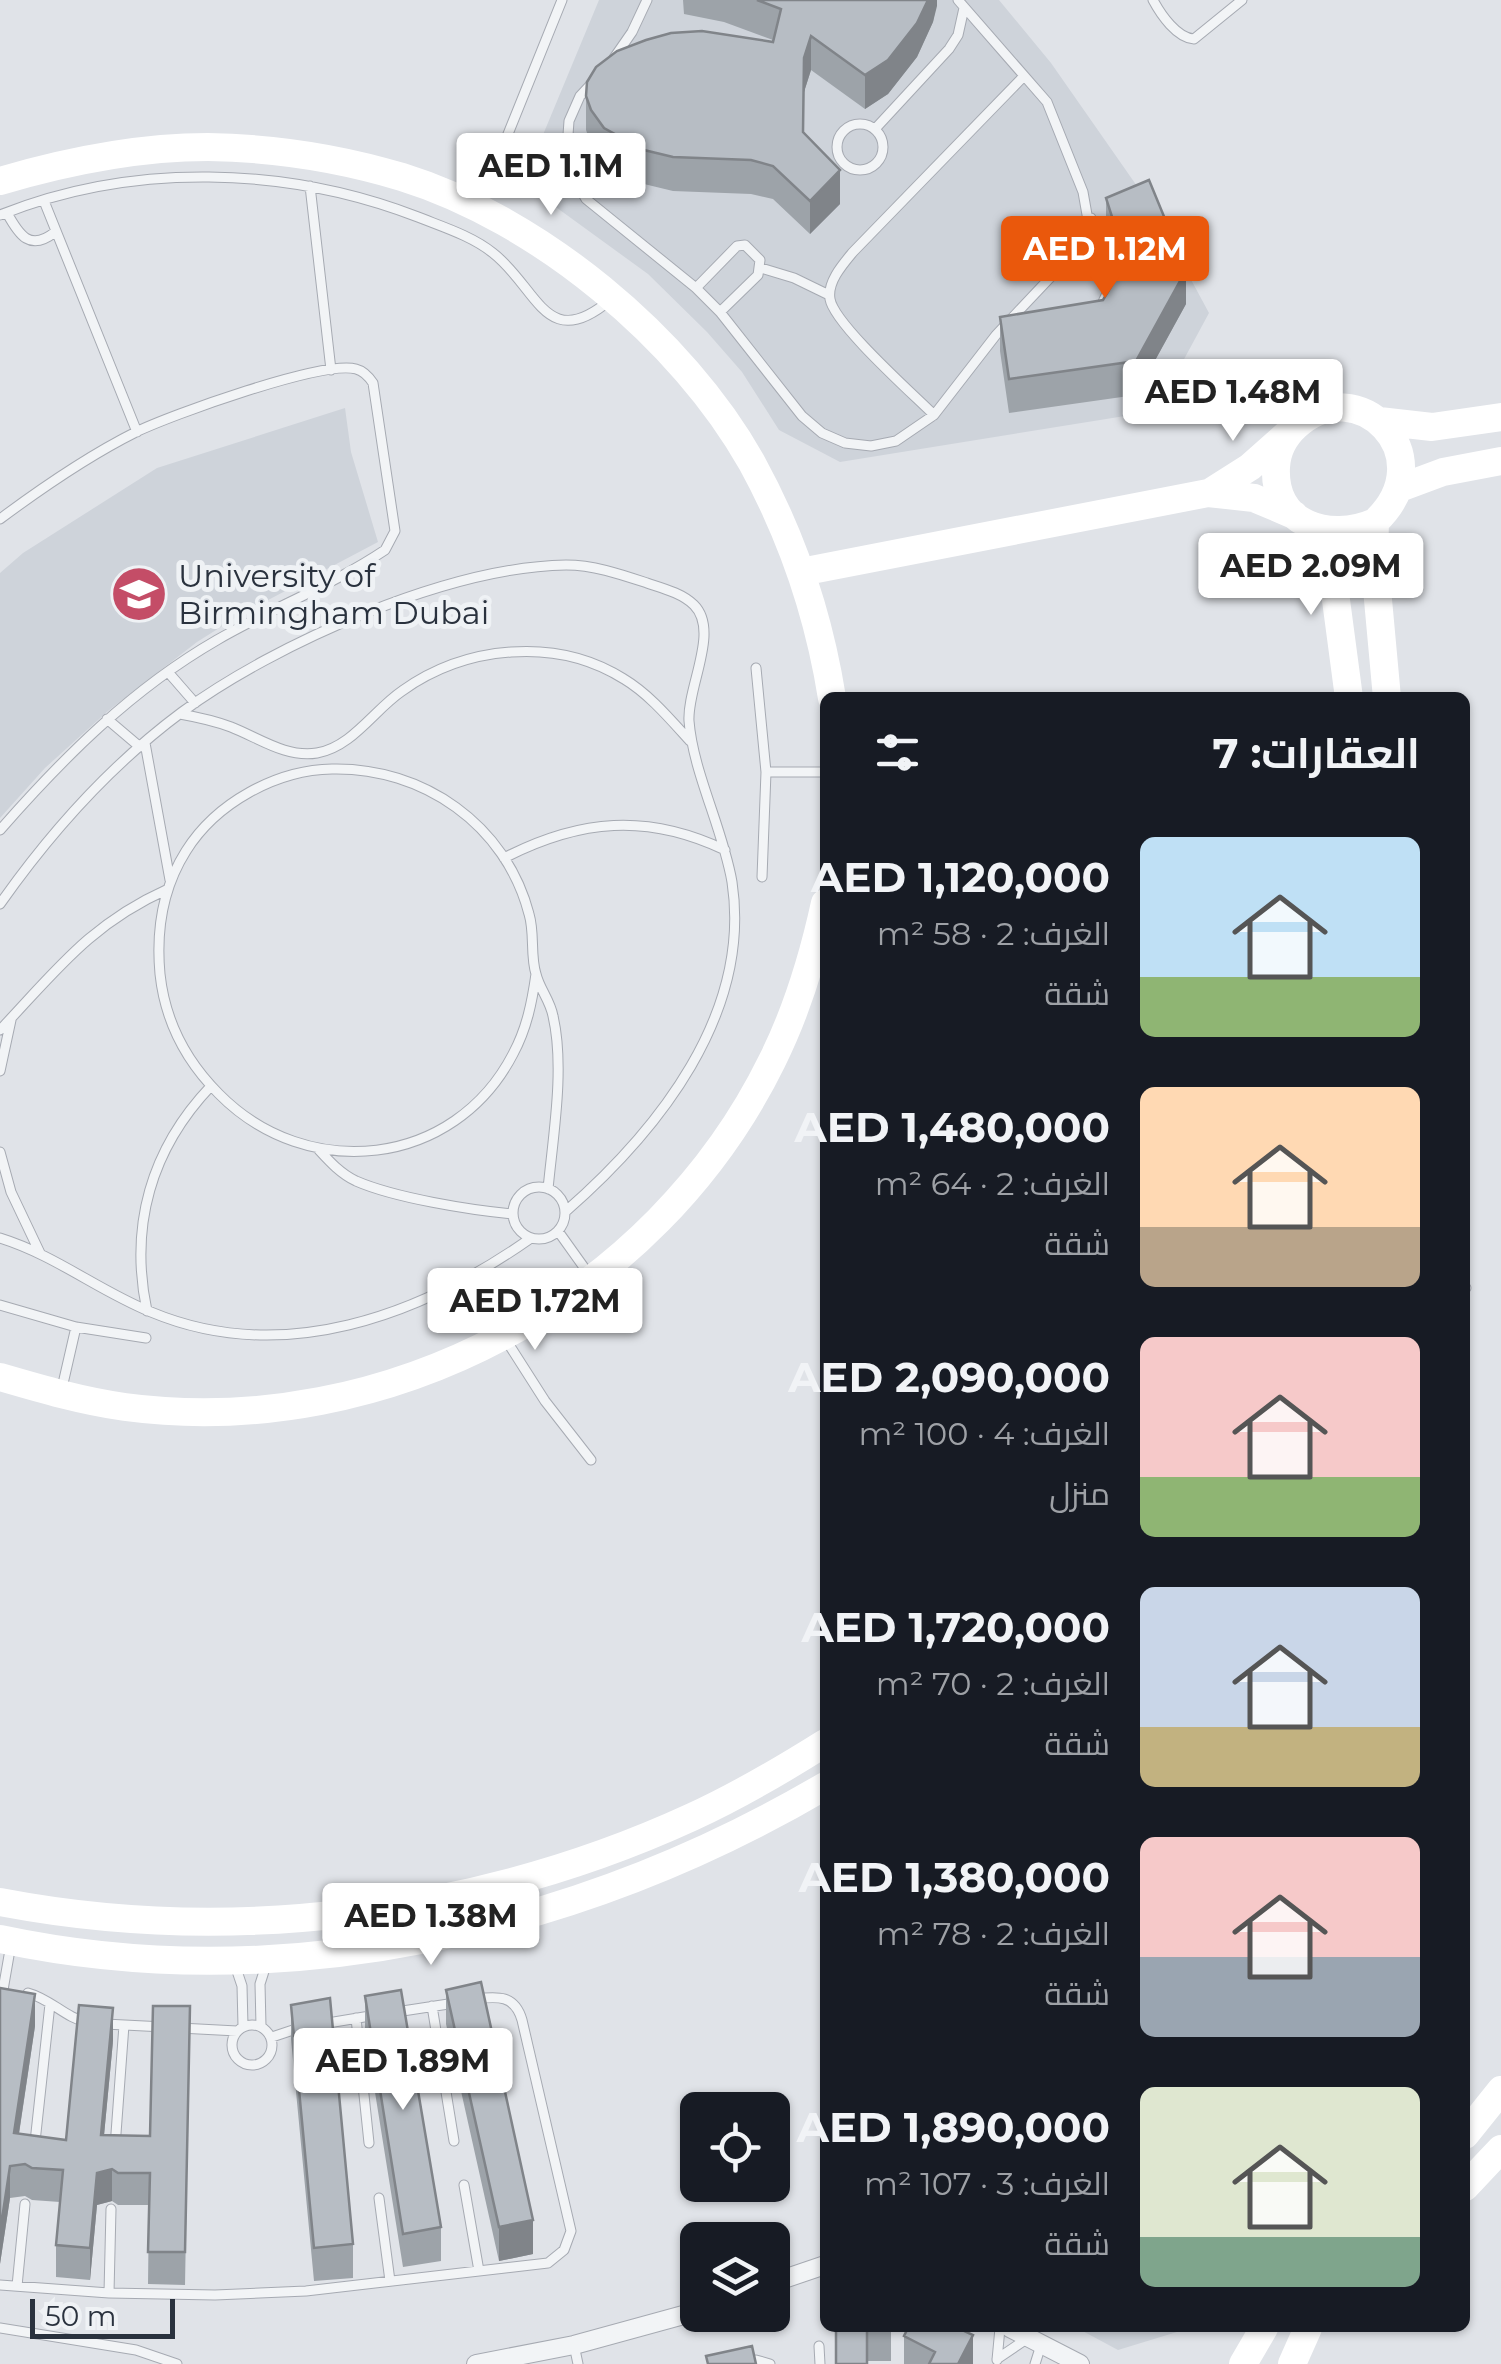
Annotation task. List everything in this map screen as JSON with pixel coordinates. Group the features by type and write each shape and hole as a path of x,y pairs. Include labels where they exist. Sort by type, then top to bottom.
{"street":[{"path":"0,181 68,162 137,151 277,151 404,178 478,209 555,255 612,299 675,360 751,460 800,572 822,637 831,692"},
{"path":"800,572 1208,494 1254,498 1332,532 1354,531 1374,522 1390,507 1400,488 1402,463 1395,440 1378,421 1356,409 1330,408 1306,417 1250,467 1208,494"},
{"path":"1378,421 1432,427 1501,417"},
{"path":"1287,434 1279,450 1278,485 1332,570 1349,692"},
{"path":"1400,488 1443,472 1501,461"},
{"path":"1374,522 1386,692"},
{"path":"0,1377 60,1395 126,1407 199,1412 275,1408 350,1396 423,1374 505,1337 592,1280 672,1206 710,1161 772,1062 795,1009 820,927"},
{"path":"0,1902 90,1915 214,1922 322,1916 399,1906 540,1874 618,1848 708,1810 820,1746"},
{"path":"6,1940 131,1957 232,1958 271,1958 423,1941 572,1903 707,1850 820,1789"},
{"path":"1470,2129 1501,2090"},
{"path":"1470,2182 1501,2150"},
{"path":"790,2277 820,2268"},
{"path":"476,2364 576,2354 680,2317"},
{"path":"1019,2332 1080,2364"},
{"path":"1243,2364 1262,2332"},
{"path":"1292,2364 1306,2332"}],"lane":[{"path":"478,209 562,0"},
{"path":"608,65 632,32 647,0"},
{"path":"1153,0 1182,38 1188,40 1242,0"},
{"path":"961,4 1056,117 1089,214 1109,257 1108,293 1099,309"},
{"path":"875,129 949,49 958,34 961,4"},
{"path":"598,76 580,96 569,121 566,149 572,176 586,199 696,288 720,312 802,416 822,433 845,443 871,446 896,440 934,415 988,344 1080,247 1089,214"},
{"path":"934,415 851,330 831,304 832,282 852,252 1024,76"},
{"path":"864,124 875,129 884,151 879,162 869,169 846,166 837,144 842,132 864,124"},
{"path":"55,232 37,242 28,241 3,214 90,189 178,178 259,179 310,186 379,203 473,240 504,262 544,309 563,321 585,319 612,299"},
{"path":"310,186 332,370"},
{"path":"44,201 137,432"},
{"path":"696,288 736,246 749,248 760,260 758,275 720,312"},
{"path":"761,268 794,278 829,296"},
{"path":"988,344 1004,342"},
{"path":"0,519 74,467 137,432 232,396 332,370 355,368 374,383 394,520 392,541 376,556 230,632 168,672 107,719 39,785 0,830"},
{"path":"0,904 60,826 142,745 195,703 293,647 412,597 495,574 570,565 602,568 636,579 679,595 698,610 705,633 690,698 692,743 724,850 735,910 721,996 686,1076 653,1124 614,1168 566,1212 558,1230 550,1237 531,1238 429,1298 358,1324 323,1332 252,1336 180,1324 147,1311 40,1253 0,1238"},
{"path":"180,714 217,722 293,753 321,752 346,740 401,691 427,676 480,655 528,652 561,656 623,678 692,743"},
{"path":"756,668 766,772 762,877"},
{"path":"168,672 195,703"},
{"path":"107,719 142,745 169,886"},
{"path":"326,769 381,772 433,792 475,822 504,858 529,913 535,944 536,974 524,1030 497,1080 478,1101 443,1126 404,1144 347,1153 319,1150 271,1133 229,1104 183,1048 162,992 159,933 169,886 187,850 210,822 239,799 272,782 326,769"},
{"path":"766,772 820,772"},
{"path":"504,858 536,841 606,824 683,832 724,850"},
{"path":"0,1030 79,944 169,886"},
{"path":"536,974 546,992 556,1030 548,1189"},
{"path":"0,1071 12,1018"},
{"path":"147,1311 140,1248 150,1184 180,1122 211,1086"},
{"path":"319,1150 342,1172 371,1186 456,1206 514,1214"},
{"path":"0,1152 12,1192 40,1253"},
{"path":"531,1238 518,1229 514,1214 524,1192 548,1189 563,1202 566,1212"},
{"path":"558,1230 592,1280"},
{"path":"0,1306 76,1327 146,1338"},
{"path":"60,1395 76,1327"},
{"path":"505,1337 591,1460"},
{"path":"6,1940 1,1990 38,1996 82,2022 240,2029 261,2026"},
{"path":"232,1958 241,1980 240,2029 232,2046 234,2054 245,2064 261,2064 273,2045 272,2037 261,2026 261,1978 271,1958"},
{"path":"0,2285 109,2293 306,2290 548,2262 564,2250 571,2231 568,2211 519,2009 511,2000 500,1996 432,2006 300,2027 272,2037"},
{"path":"35,2142 50,2004"},
{"path":"432,2006 454,2141"},
{"path":"356,2018 369,2142"},
{"path":"116,2147 124,2025"},
{"path":"464,2185 478,2271"},
{"path":"379,2198 390,2281"},
{"path":"17,2286 25,2204"},
{"path":"109,2293 111,2209"},
{"path":"0,2328 136,2350 177,2364"},
{"path":"996,2362 1000,2332"},
{"path":"996,2362 1036,2340"},
{"path":"1035,2364 1036,2340"},
{"path":"820,2346 820,2364"},
{"path":"741,2364 756,2360 770,2364"}],"shaded area":[{"path":"599,0 999,0 1051,63 1153,209 1209,313 1156,411 840,462 779,430 742,372 707,332 648,274 553,205 535,154"},
{"name":"University of Birmingham Dubai","path":"345,408 351,452 378,542 197,642 108,711 45,768 0,818 0,573 23,553 157,468"},
{"path":"1084,2332 1177,2332 1118,2350"}],"building":[{"path":"757,0 928,0 917,23 888,60 865,75 811,36 804,58 803,132 840,170 810,201 773,166 751,160 673,157 644,150 604,128 586,96 587,82 596,67 617,51 646,40 702,31 773,42 781,9"},
{"path":"1149,180 1186,270 1136,361 1009,379 1000,317 1103,300 1126,261 1106,198"},
{"path":"481,1982 533,2220 499,2227 446,1990"},
{"path":"0,1988 35,1994 14,2133 66,2140 79,2005 113,2008 101,2135 150,2136 153,2006 190,2006 185,2252 148,2252 150,2173 118,2173 112,2169 97,2173 90,2248 56,2245 63,2170 25,2164 10,2166 0,2232"},
{"path":"401,1990 441,2227 403,2234 365,1996"},
{"path":"330,1998 353,2244 314,2248 291,2005"},
{"path":"836,2332 867,2332 867,2364 836,2364"},
{"path":"906,2332 973,2335 958,2364 929,2364 935,2352 904,2336"},
{"path":"752,2346 756,2364 708,2364 706,2356"}],"place":[{"name":"University of Birmingham Dubai","path":"139,594"}]}
